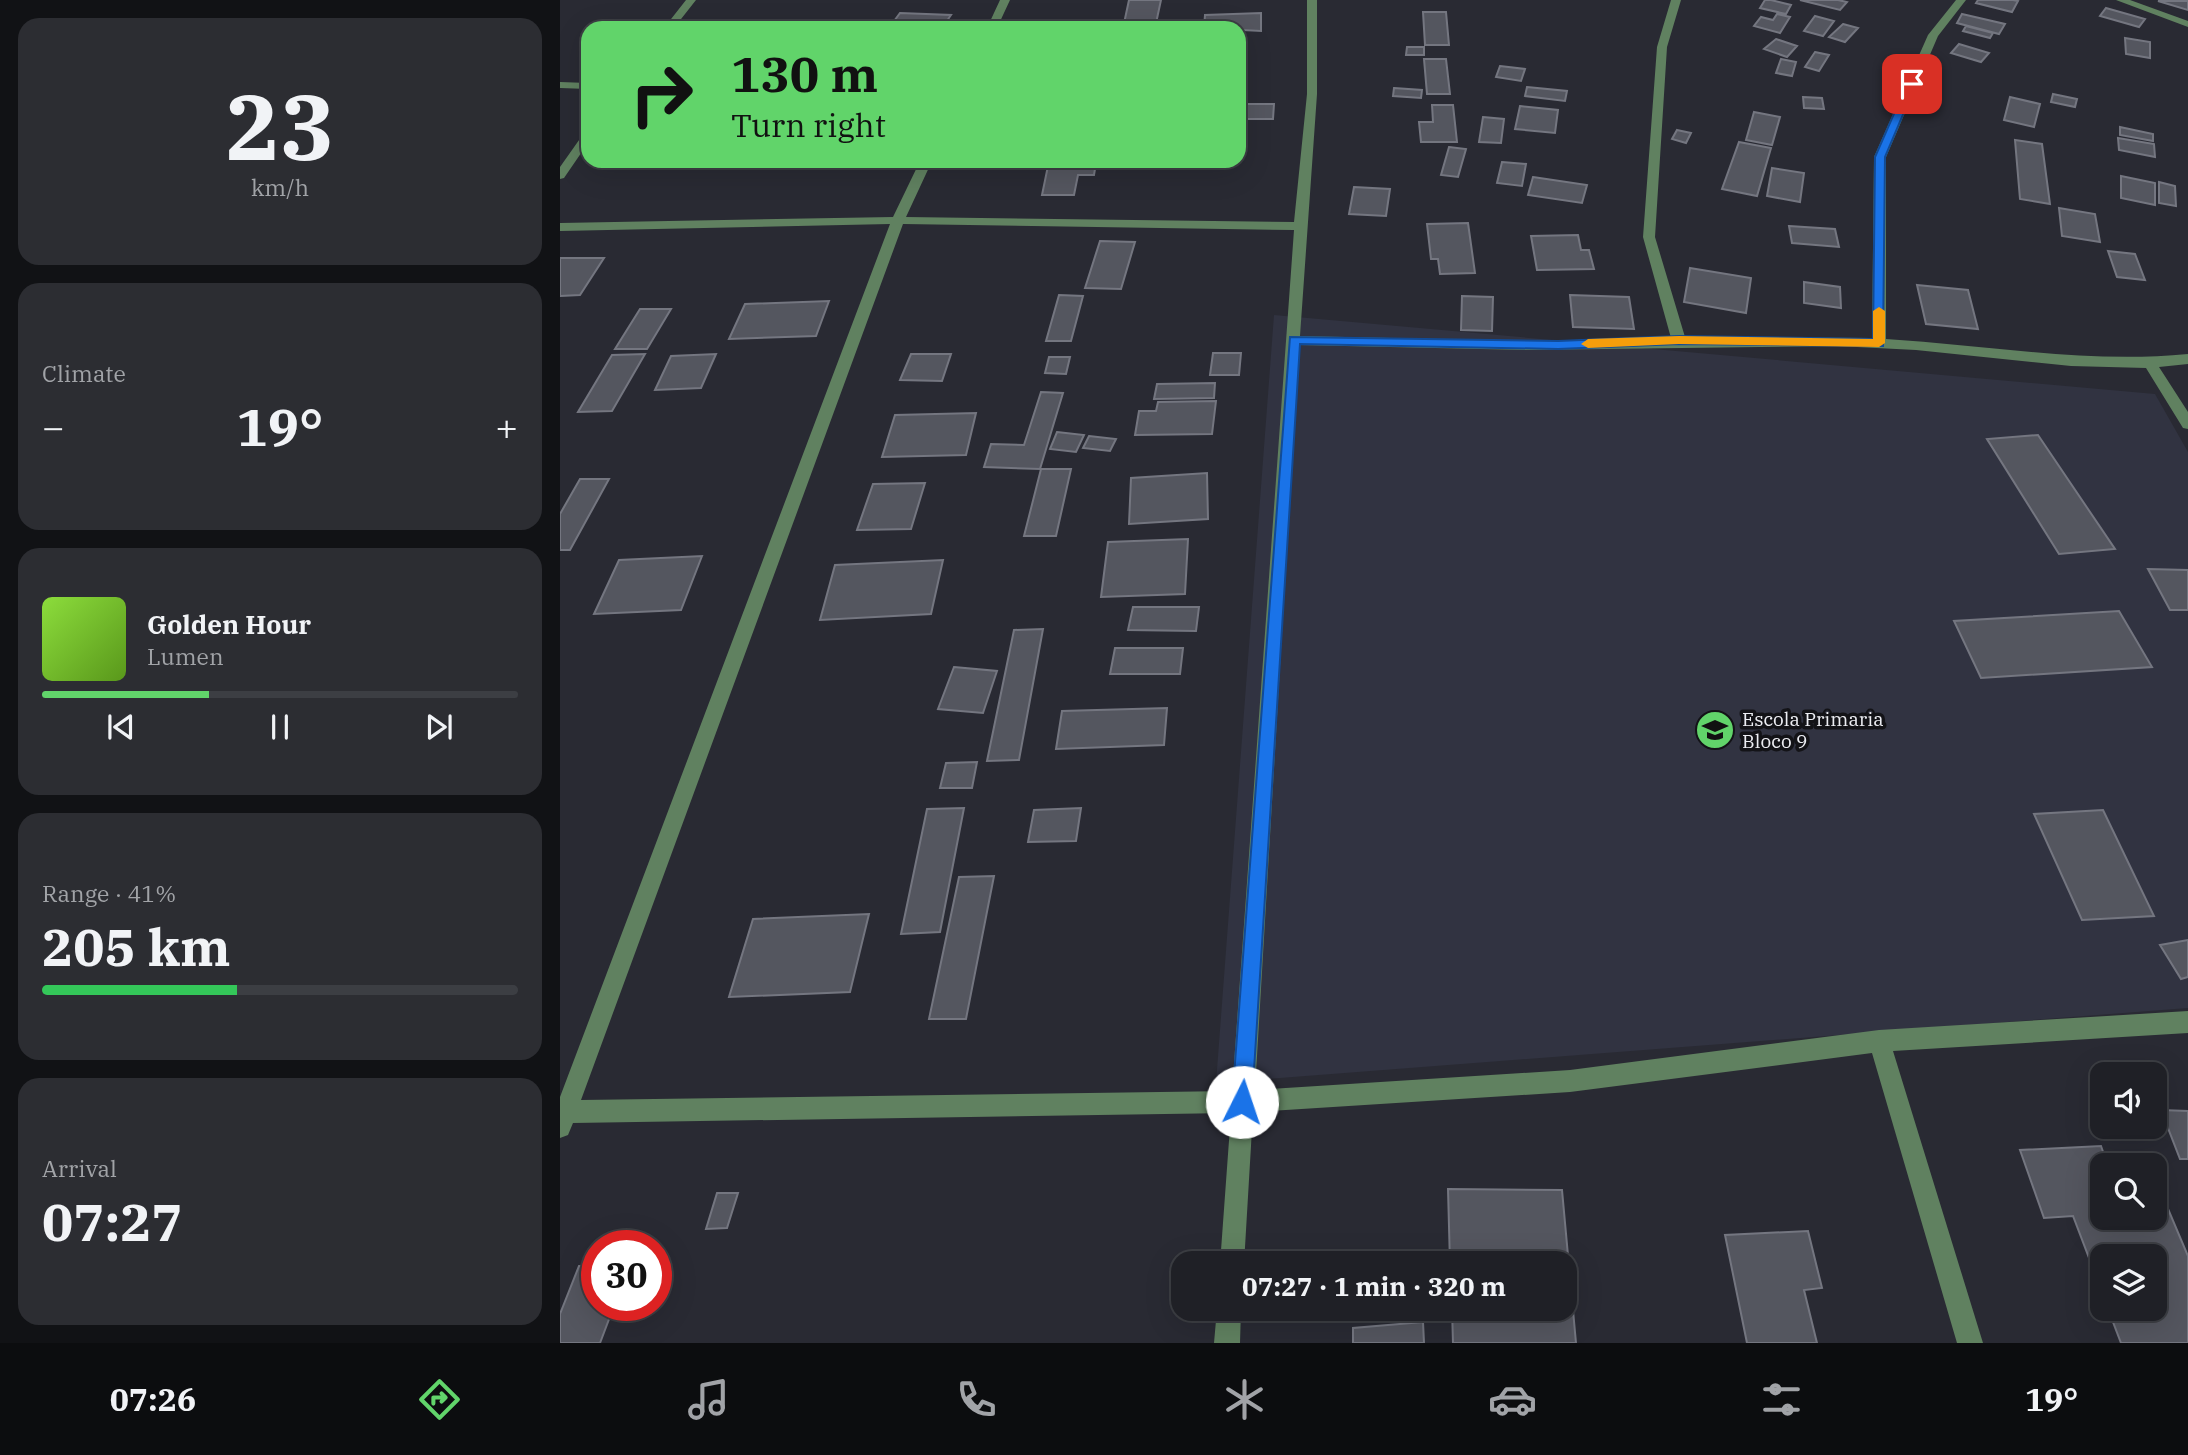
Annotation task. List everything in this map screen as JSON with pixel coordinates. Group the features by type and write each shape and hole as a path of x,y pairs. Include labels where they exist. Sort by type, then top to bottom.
{"street":[{"path":"674,21 691,0"},
{"path":"995,21 1005,0"},
{"path":"1233,1251 1300,226 1312,94 1312,0"},
{"path":"1676,0 1662,47 1649,237 1679,340"},
{"path":"1879,343 1880,157 1933,34 1961,0"},
{"path":"2121,0 2188,24"},
{"path":"560,85 581,86"},
{"path":"560,175 581,145"},
{"path":"923,168 898,220 562,1117 1242,1102 1570,1081 1879,1041 2188,1022"},
{"path":"560,227 704,220 1300,226"},
{"path":"1294,340 1558,345 1679,340 1879,343 2019,357 2151,365 2188,359"},
{"path":"2151,365 2188,424"},
{"path":"1879,1041 1970,1343"},
{"path":"1227,1343 1228,1321"}],"shaded area":[{"name":"Escola Primaria Bloco 9","path":"1274,315 2155,394 2188,452 2188,1008 1216,1083"}],"building":[{"path":"1129,0 1161,0 1156,21 1124,21"},
{"path":"1765,0 1791,5 1786,14 1760,8"},
{"path":"1800,0 1838,0 1847,2 1840,10"},
{"path":"1978,0 2018,1 2012,12 1976,3"},
{"path":"2158,1 2188,1 2188,10"},
{"path":"2106,8 2145,19 2139,27 2100,16"},
{"path":"1423,12 1446,12 1449,45 1425,45"},
{"path":"900,13 951,15 947,21 894,21"},
{"path":"1261,13 1261,31 1246,30 1246,21 1205,21 1205,15"},
{"path":"1777,14 1790,17 1780,33 1754,26 1761,17 1773,20"},
{"path":"1962,14 2005,24 1999,34 1957,23"},
{"path":"1815,16 1834,21 1823,36 1804,31"},
{"path":"1843,24 1858,28 1845,42 1829,37"},
{"path":"1966,26 1993,33 1990,38 1963,31"},
{"path":"2125,38 2150,42 2150,58 2126,54"},
{"path":"1776,39 1797,46 1787,57 1764,49"},
{"path":"1959,44 1989,53 1981,62 1951,53"},
{"path":"1407,47 1424,47 1424,55 1406,55"},
{"path":"1815,52 1829,55 1819,71 1805,67"},
{"path":"1424,59 1446,59 1450,94 1427,94"},
{"path":"1781,59 1796,62 1792,76 1776,73"},
{"path":"1500,66 1525,69 1521,81 1496,77"},
{"path":"1527,87 1567,91 1565,101 1525,96"},
{"path":"1394,88 1422,90 1421,98 1393,96"},
{"path":"2053,94 2077,99 2075,107 2051,102"},
{"path":"1803,97 1822,98 1824,109 1804,108"},
{"path":"2010,97 2040,104 2034,127 2004,120"},
{"path":"1246,104 1274,104 1273,119 1246,119"},
{"path":"1432,105 1453,105 1457,142 1421,142 1419,122 1433,122"},
{"path":"1520,106 1558,110 1555,133 1515,129"},
{"path":"1754,112 1780,117 1772,145 1746,140"},
{"path":"1483,117 1504,119 1501,143 1479,142"},
{"path":"2120,127 2153,134 2153,141 2120,135"},
{"path":"1677,130 1691,133 1686,143 1672,139"},
{"path":"2118,138 2154,144 2155,157 2119,150"},
{"path":"2015,140 2042,144 2050,204 2020,199"},
{"path":"1739,142 1771,148 1757,196 1722,189"},
{"path":"1449,147 1466,149 1458,177 1441,175"},
{"path":"1502,162 1526,164 1522,186 1497,183"},
{"path":"1048,168 1095,168 1094,175 1078,175 1074,195 1042,195"},
{"path":"1772,168 1804,173 1800,202 1767,196"},
{"path":"2121,176 2155,183 2155,205 2121,198"},
{"path":"1533,177 1587,185 1582,203 1528,195"},
{"path":"2159,182 2175,186 2176,206 2159,203"},
{"path":"1354,187 1390,189 1386,216 1349,214"},
{"path":"2059,208 2095,214 2100,242 2062,236"},
{"path":"1468,223 1475,273 1440,274 1438,259 1431,259 1427,224"},
{"path":"1789,226 1835,229 1839,247 1792,243"},
{"path":"1578,235 1581,250 1589,250 1594,269 1537,270 1531,236"},
{"path":"1100,241 1135,242 1121,289 1085,288"},
{"path":"2108,251 2135,254 2145,280 2117,277"},
{"path":"560,258 604,258 580,295 560,296"},
{"path":"1690,268 1751,278 1746,313 1684,302"},
{"path":"1804,282 1840,287 1841,308 1804,303"},
{"path":"1917,285 1968,290 1978,329 1926,324"},
{"path":"1059,295 1083,296 1071,341 1046,341"},
{"path":"1570,295 1629,297 1634,329 1573,327"},
{"path":"1462,296 1493,297 1492,331 1461,330"},
{"path":"829,301 816,336 729,339 745,304"},
{"path":"640,309 671,309 647,349 615,349"},
{"path":"1213,353 1241,353 1239,375 1210,375"},
{"path":"645,354 612,411 578,412 612,355"},
{"path":"716,354 701,388 655,390 671,356"},
{"path":"911,354 951,354 942,381 900,380"},
{"path":"1049,357 1070,357 1066,374 1045,373"},
{"path":"1215,383 1214,398 1154,399 1157,384"},
{"path":"1041,392 1063,393 1040,469 984,467 991,444 1024,445"},
{"path":"1216,401 1212,434 1135,435 1139,411 1156,411 1158,402"},
{"path":"976,413 966,455 882,457 895,415"},
{"path":"1057,432 1084,435 1076,452 1050,449"},
{"path":"2038,435 2115,549 2059,554 1987,439"},
{"path":"1089,436 1116,439 1110,451 1083,448"},
{"path":"1041,469 1071,469 1056,536 1024,536"},
{"path":"1207,473 1208,519 1129,524 1131,478"},
{"path":"580,479 609,479 570,550 560,550 560,514"},
{"path":"925,483 911,529 857,530 873,484"},
{"path":"1188,539 1185,594 1101,597 1108,542"},
{"path":"702,556 681,610 594,614 619,560"},
{"path":"943,560 931,614 820,620 835,565"},
{"path":"2148,569 2188,570 2188,610 2170,610"},
{"path":"1133,607 1199,607 1196,631 1128,630"},
{"path":"2119,611 2152,667 1981,678 1954,621"},
{"path":"1043,629 1019,760 987,761 1014,630"},
{"path":"1115,648 1183,648 1180,674 1110,674"},
{"path":"954,667 997,671 983,713 938,709"},
{"path":"1167,708 1164,745 1056,749 1062,711"},
{"path":"977,762 972,788 940,788 946,763"},
{"path":"964,808 940,932 901,934 927,809"},
{"path":"1081,808 1076,841 1028,842 1034,810"},
{"path":"2103,810 2154,916 2082,920 2034,814"},
{"path":"994,876 966,1019 929,1019 959,877"},
{"path":"869,914 850,992 729,997 753,919"},
{"path":"2188,940 2188,977 2181,979 2160,945"},
{"path":"2167,1110 2188,1111 2188,1159 2180,1159 2167,1125"},
{"path":"2101,1146 2103,1153 2090,1153 2090,1230 2167,1230 2167,1206 2188,1256 2188,1343 2121,1343 2113,1321 2167,1321 2167,1244 2090,1244 2090,1261 2073,1216 2044,1218 2020,1150"},
{"path":"1448,1189 1562,1190 1568,1251 1450,1251"},
{"path":"717,1193 738,1193 727,1228 706,1229"},
{"path":"1808,1231 1822,1288 1804,1290 1817,1343 1747,1343 1725,1235"},
{"path":"581,1266 581,1321 608,1321 600,1343 560,1343 560,1314"},
{"path":"1452,1321 1574,1321 1576,1343 1453,1343"},
{"path":"1423,1322 1424,1343 1353,1343 1353,1328"}],"slow traffic":[{"path":"1588,344 1679,340 1879,343 1879,311"}],"place":[{"name":"Escola Primaria Bloco 9","path":"1715,730"}],"route":[{"path":"1242,1102 1294,340 1558,345 1679,340 1879,343 1880,157 1912,84"}]}
